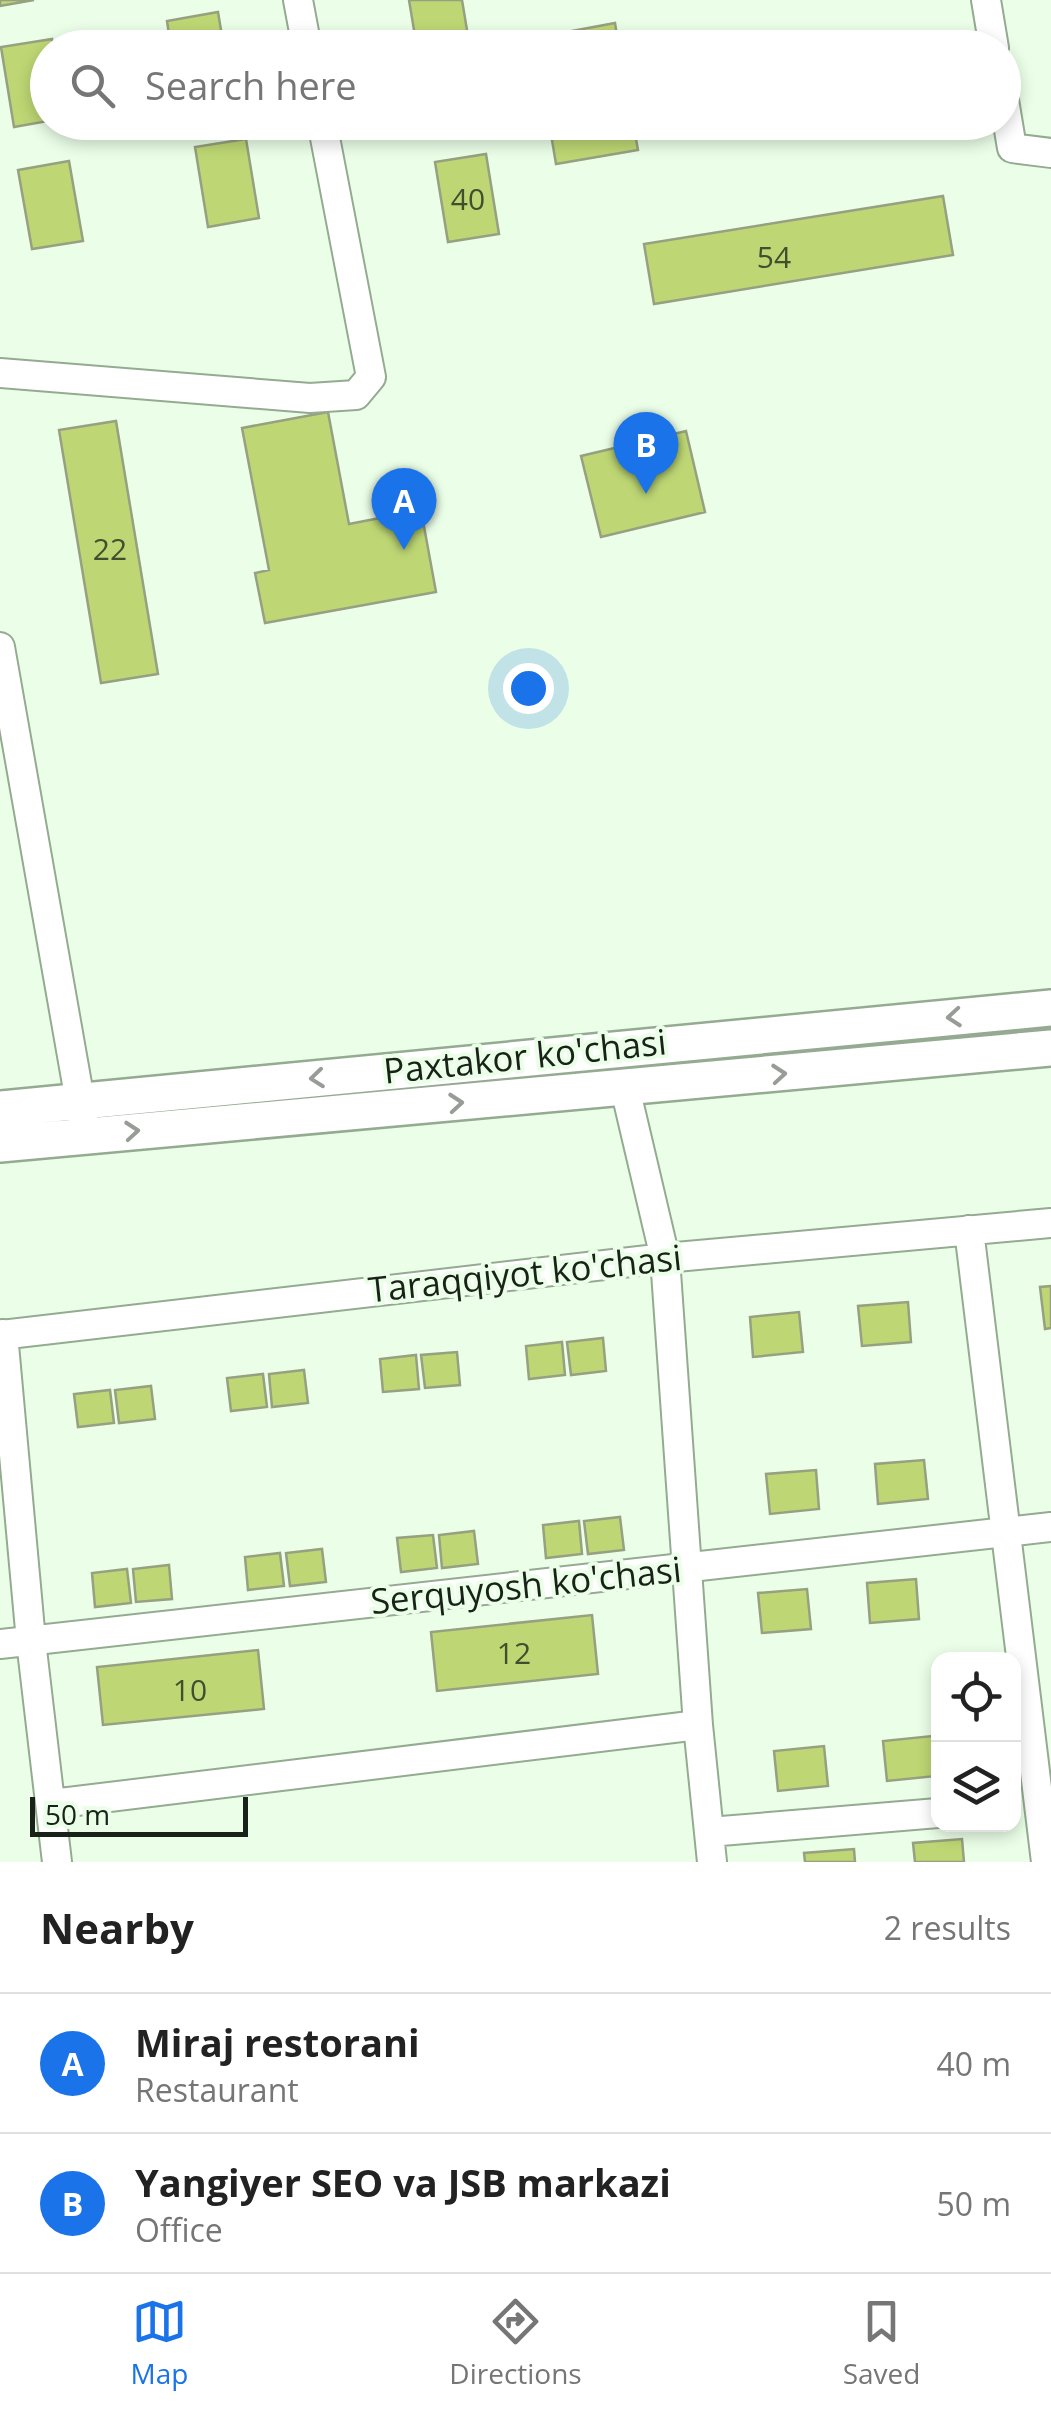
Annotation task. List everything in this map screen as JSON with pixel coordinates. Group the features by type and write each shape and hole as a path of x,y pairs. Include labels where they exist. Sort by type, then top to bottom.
{"main road":[{"name":"Paxtakor ko'chasi","path":"0,1144 83,1118 1051,1008"},
{"name":"Paxtakor ko'chasi","path":"0,1110 83,1118 625,1088 1051,1048"}],"street":[{"path":"298,0 304,30"},
{"path":"986,0 991,30"},
{"path":"0,373 310,398 356,395 371,377 325,140"},
{"path":"1011,140 1012,148 1051,153"},
{"path":"0,647 83,1118"},
{"path":"625,1088 664,1258 685,1568 712,1862"},
{"name":"Taraqqiyot ko'chasi","path":"2,1334 664,1258 1051,1223"},
{"path":"969,1230 1034,1804 1046,1862"},
{"path":"2,1334 31,1641 58,1862"},
{"name":"Serquyosh ko'chasi","path":"0,1644 1051,1527"},
{"path":"52,1804 698,1725"},
{"path":"709,1832 931,1813"}],"building":[{"path":"0,0 34,0 0,6"},
{"path":"409,0 462,0 467,30 414,30"},
{"path":"218,12 221,30 168,30 167,21"},
{"path":"615,23 616,30 577,30"},
{"path":"30,42 30,124 14,127 1,47"},
{"path":"246,140 259,218 208,227 195,147"},
{"path":"552,140 636,140 638,150 556,164"},
{"path":"486,154 499,234 448,242 435,162"},
{"path":"69,161 83,241 32,249 18,170"},
{"path":"943,196 953,255 654,304 644,244"},
{"path":"328,412 349,524 421,510 436,592 265,623 255,573 269,570 242,428"},
{"path":"116,421 158,674 101,683 59,430"},
{"path":"686,431 705,512 601,537 581,456"},
{"path":"1051,1286 1051,1328 1045,1329 1040,1287"},
{"path":"908,1302 911,1342 862,1346 858,1306"},
{"path":"799,1312 803,1352 753,1357 750,1317"},
{"path":"603,1338 606,1371 571,1375 567,1342"},
{"path":"562,1342 565,1375 529,1379 526,1346"},
{"path":"457,1352 460,1385 425,1388 421,1355"},
{"path":"416,1355 419,1389 383,1392 380,1359"},
{"path":"304,1370 308,1403 272,1407 269,1374"},
{"path":"263,1374 267,1407 231,1411 227,1378"},
{"path":"151,1386 155,1419 119,1423 115,1390"},
{"path":"110,1390 114,1423 78,1427 74,1394"},
{"path":"924,1460 928,1499 878,1504 875,1464"},
{"path":"816,1470 819,1509 770,1514 766,1474"},
{"path":"620,1517 624,1550 588,1554 584,1521"},
{"path":"579,1521 582,1554 546,1558 543,1525"},
{"path":"474,1531 478,1564 442,1568 439,1535"},
{"path":"433,1535 437,1568 401,1572 397,1538"},
{"path":"322,1549 326,1582 290,1586 286,1553"},
{"path":"280,1553 284,1586 248,1590 245,1557"},
{"path":"169,1565 172,1599 136,1602 133,1569"},
{"path":"127,1569 131,1603 95,1607 92,1573"},
{"path":"916,1579 919,1619 870,1623 867,1583"},
{"path":"807,1589 811,1629 762,1633 758,1593"},
{"path":"592,1615 598,1674 437,1691 431,1632"},
{"path":"258,1650 264,1709 103,1725 97,1667"},
{"path":"931,1736 931,1777 887,1781 883,1741"},
{"path":"824,1746 828,1786 778,1791 774,1751"},
{"path":"962,1839 964,1862 915,1862 913,1843"},
{"path":"854,1849 855,1862 805,1862 804,1853"}],"place":[{"name":"Yangiyer SEO va JSB markazi","path":"646,494"},
{"name":"Miraj restorani","path":"404,550"}]}
